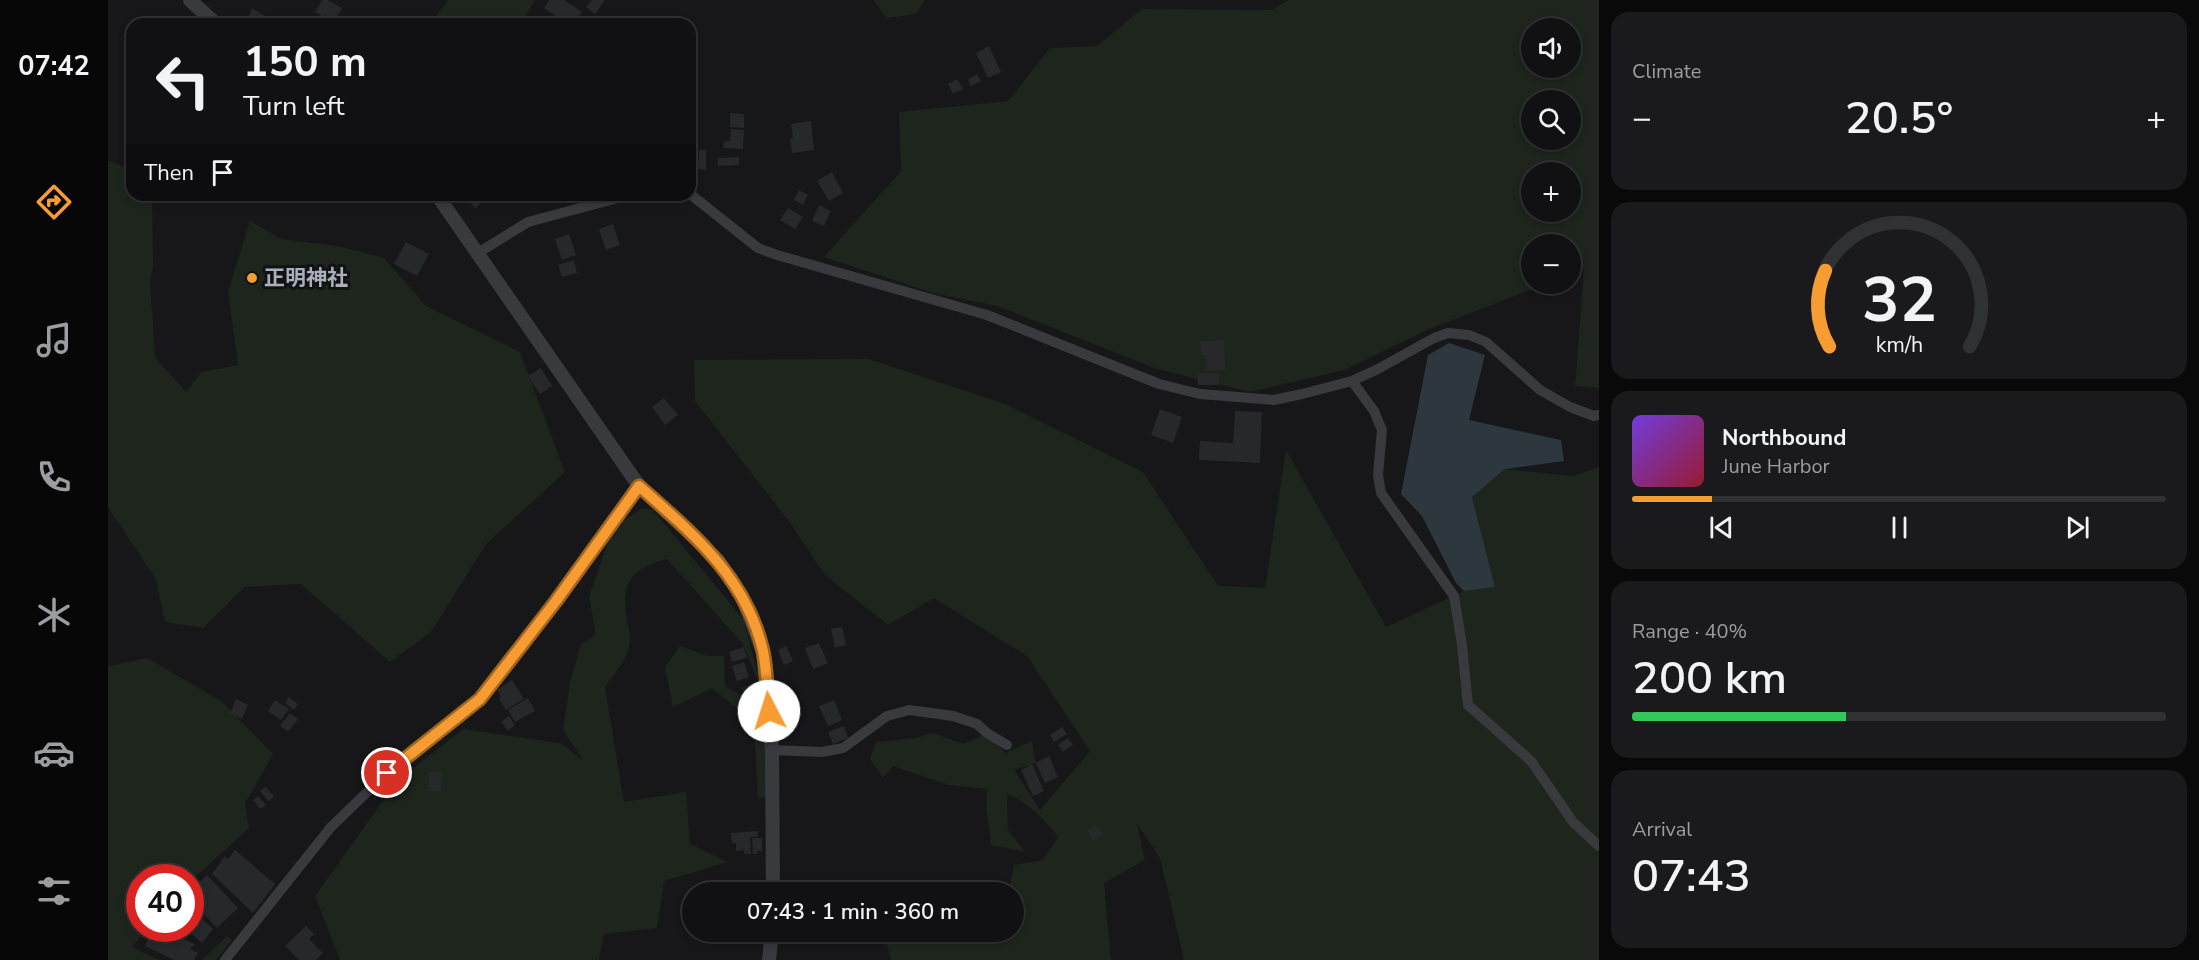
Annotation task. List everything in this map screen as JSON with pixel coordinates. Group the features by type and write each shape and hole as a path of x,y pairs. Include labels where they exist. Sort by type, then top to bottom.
{"street":[{"path":"190,0 210,18"},
{"path":"696,199 758,248 987,315 1159,384 1200,394 1274,400 1302,394 1352,381 1448,333 1470,335 1486,342 1540,390 1570,407 1594,416 1599,415"},
{"path":"441,201 639,486 718,560 742,597 763,652 772,750 773,882"},
{"path":"478,253 528,222 607,201"},
{"path":"1352,381 1374,411 1382,430 1378,475 1381,493 1454,596 1468,705 1531,761 1573,822 1599,846"},
{"path":"225,960 331,827 387,773 480,699 556,601 639,486"},
{"path":"772,750 822,752 843,748 887,716 909,710 953,716 977,724 1007,745"},
{"path":"769,960 771,942"}],"shaded area":[{"path":"448,0 535,0 524,18 435,18"},
{"path":"873,0 925,0 916,14 887,18"},
{"path":"1289,0 1599,0 1599,388 1575,386 1584,269 1581,270 1581,234 1521,234 1521,293 1427,330 1344,370 1250,392 1157,369 997,306 933,293 824,257 901,171 899,112 1008,101 1050,48 1097,46 1142,9 1272,10"},
{"path":"108,160 126,168 126,201 152,201 153,268 150,281 155,357 186,392 201,372 238,365 228,292 250,221 281,239 338,246 384,258 426,306 520,352 565,472 486,544 431,632 390,662 301,584 245,587 203,628 165,622 156,579 108,507"},
{"path":"1449,343 1485,355 1469,420 1561,440 1564,461 1505,469 1472,497 1495,587 1464,591 1456,583 1422,516 1401,494 1428,355"},
{"path":"869,359 1005,404 1143,472 1218,586 1265,588 1286,450 1386,627 1464,591 1495,587 1472,497 1505,469 1573,476 1599,467 1599,960 1184,960 1160,858 1137,824 1145,860 1104,883 1111,960 891,960 887,944 883,942 1024,942 1024,882 1011,882 1014,865 1043,860 1058,837 1036,812 1007,794 1008,830 1025,852 991,845 986,804 988,789 949,785 893,766 883,778 870,759 876,742 916,738 932,733 964,744 987,733 1005,753 1032,741 1036,763 1014,770 1040,810 1090,751 1027,656 934,598 888,625 825,575 788,520 695,401 694,360"},
{"path":"642,508 653,510 743,619 764,696 743,644 667,559 637,572 631,578 626,595 629,648 605,687 624,802 686,792 690,844 728,862 664,881 657,928 604,934 599,960 340,960 315,896 397,781 463,729 560,743 584,761 563,730 570,682 581,644 596,635 589,597 613,527"},
{"path":"680,646 708,656 724,656 725,686 761,707 767,748 767,796 758,799 754,722 712,688 673,707 665,667"},
{"path":"147,658 221,701 273,754 245,804 249,828 204,869 204,864 126,864 126,942 136,942 132,947 159,960 108,960 108,666"},
{"path":"227,936 232,940 216,960 202,960"}],"building":[{"path":"322,0 328,0 342,8 337,18 325,18 315,12"},
{"path":"549,0 564,0 582,12 578,18 558,18 544,8"},
{"path":"592,0 605,0 595,14 586,7"},
{"path":"252,8 268,18 248,18"},
{"path":"989,46 1001,72 988,78 976,53"},
{"path":"977,74 981,81 971,86 968,80"},
{"path":"957,79 963,89 953,94 948,84"},
{"path":"730,113 744,114 744,128 730,127"},
{"path":"811,121 814,150 792,153 791,124"},
{"path":"731,129 744,130 743,149 723,148 724,141 730,141"},
{"path":"699,150 706,150 706,170 698,169"},
{"path":"739,157 739,165 718,166 718,158"},
{"path":"832,172 843,193 829,201 817,181"},
{"path":"799,190 808,195 803,205 794,200"},
{"path":"467,201 482,201 476,208"},
{"path":"819,205 831,211 824,226 812,221"},
{"path":"788,208 803,217 795,229 780,220"},
{"path":"613,224 620,245 606,250 599,229"},
{"path":"569,234 576,255 562,260 555,239"},
{"path":"406,242 429,254 417,276 394,264"},
{"path":"574,260 577,273 562,277 558,265"},
{"path":"1224,340 1225,370 1207,371 1206,355 1201,355 1200,341"},
{"path":"541,368 552,386 540,394 528,376"},
{"path":"1198,373 1219,374 1219,385 1198,385"},
{"path":"664,398 678,415 665,425 652,407"},
{"path":"1160,409 1182,417 1173,443 1151,435"},
{"path":"1235,411 1262,412 1260,463 1199,460 1200,441 1233,443"},
{"path":"842,627 846,645 835,648 831,629"},
{"path":"819,643 828,663 813,669 805,648"},
{"path":"786,646 793,661 784,665 778,650"},
{"path":"744,647 747,658 732,662 729,652"},
{"path":"744,662 749,677 737,681 732,666"},
{"path":"512,680 524,699 506,710 499,699 501,697 497,690"},
{"path":"755,683 758,692 745,697 742,688"},
{"path":"289,697 298,704 294,710 285,703"},
{"path":"528,698 535,711 515,722 508,710"},
{"path":"236,699 248,705 242,719 230,713"},
{"path":"275,700 289,709 281,720 268,711"},
{"path":"834,700 842,720 828,726 819,706"},
{"path":"290,713 298,719 288,732 280,726"},
{"path":"509,716 515,725 508,731 501,722"},
{"path":"844,726 848,738 833,744 828,732"},
{"path":"1062,727 1067,734 1054,742 1050,735"},
{"path":"1068,738 1073,745 1063,752 1058,745"},
{"path":"1049,756 1058,777 1045,783 1036,763"},
{"path":"1032,764 1044,791 1033,796 1021,770"},
{"path":"429,772 442,772 441,792 428,791"},
{"path":"266,787 274,797 268,801 260,791"},
{"path":"258,796 266,805 260,809 253,800"},
{"path":"1097,824 1103,835 1093,841 1087,830"},
{"path":"758,831 758,837 750,837 751,854 744,854 744,850 736,851 736,843 732,844 731,833"},
{"path":"752,838 762,838 762,851 757,851 757,854 753,854"},
{"path":"235,850 275,884 253,913 212,874 225,856 228,859"},
{"path":"207,875 238,908 217,928 204,915 204,878"},
{"path":"204,921 213,929 204,940"},
{"path":"306,926 314,934 309,939 323,953 316,960 299,960 285,946"},
{"path":"147,942 190,942 195,944 190,949 198,953 194,960 174,960 145,946"}],"place":[{"name":"正明神社","path":"252,278"}],"route":[{"path":"387,773 480,699 556,601 639,486 718,560 742,597 763,652 769,711"}]}
